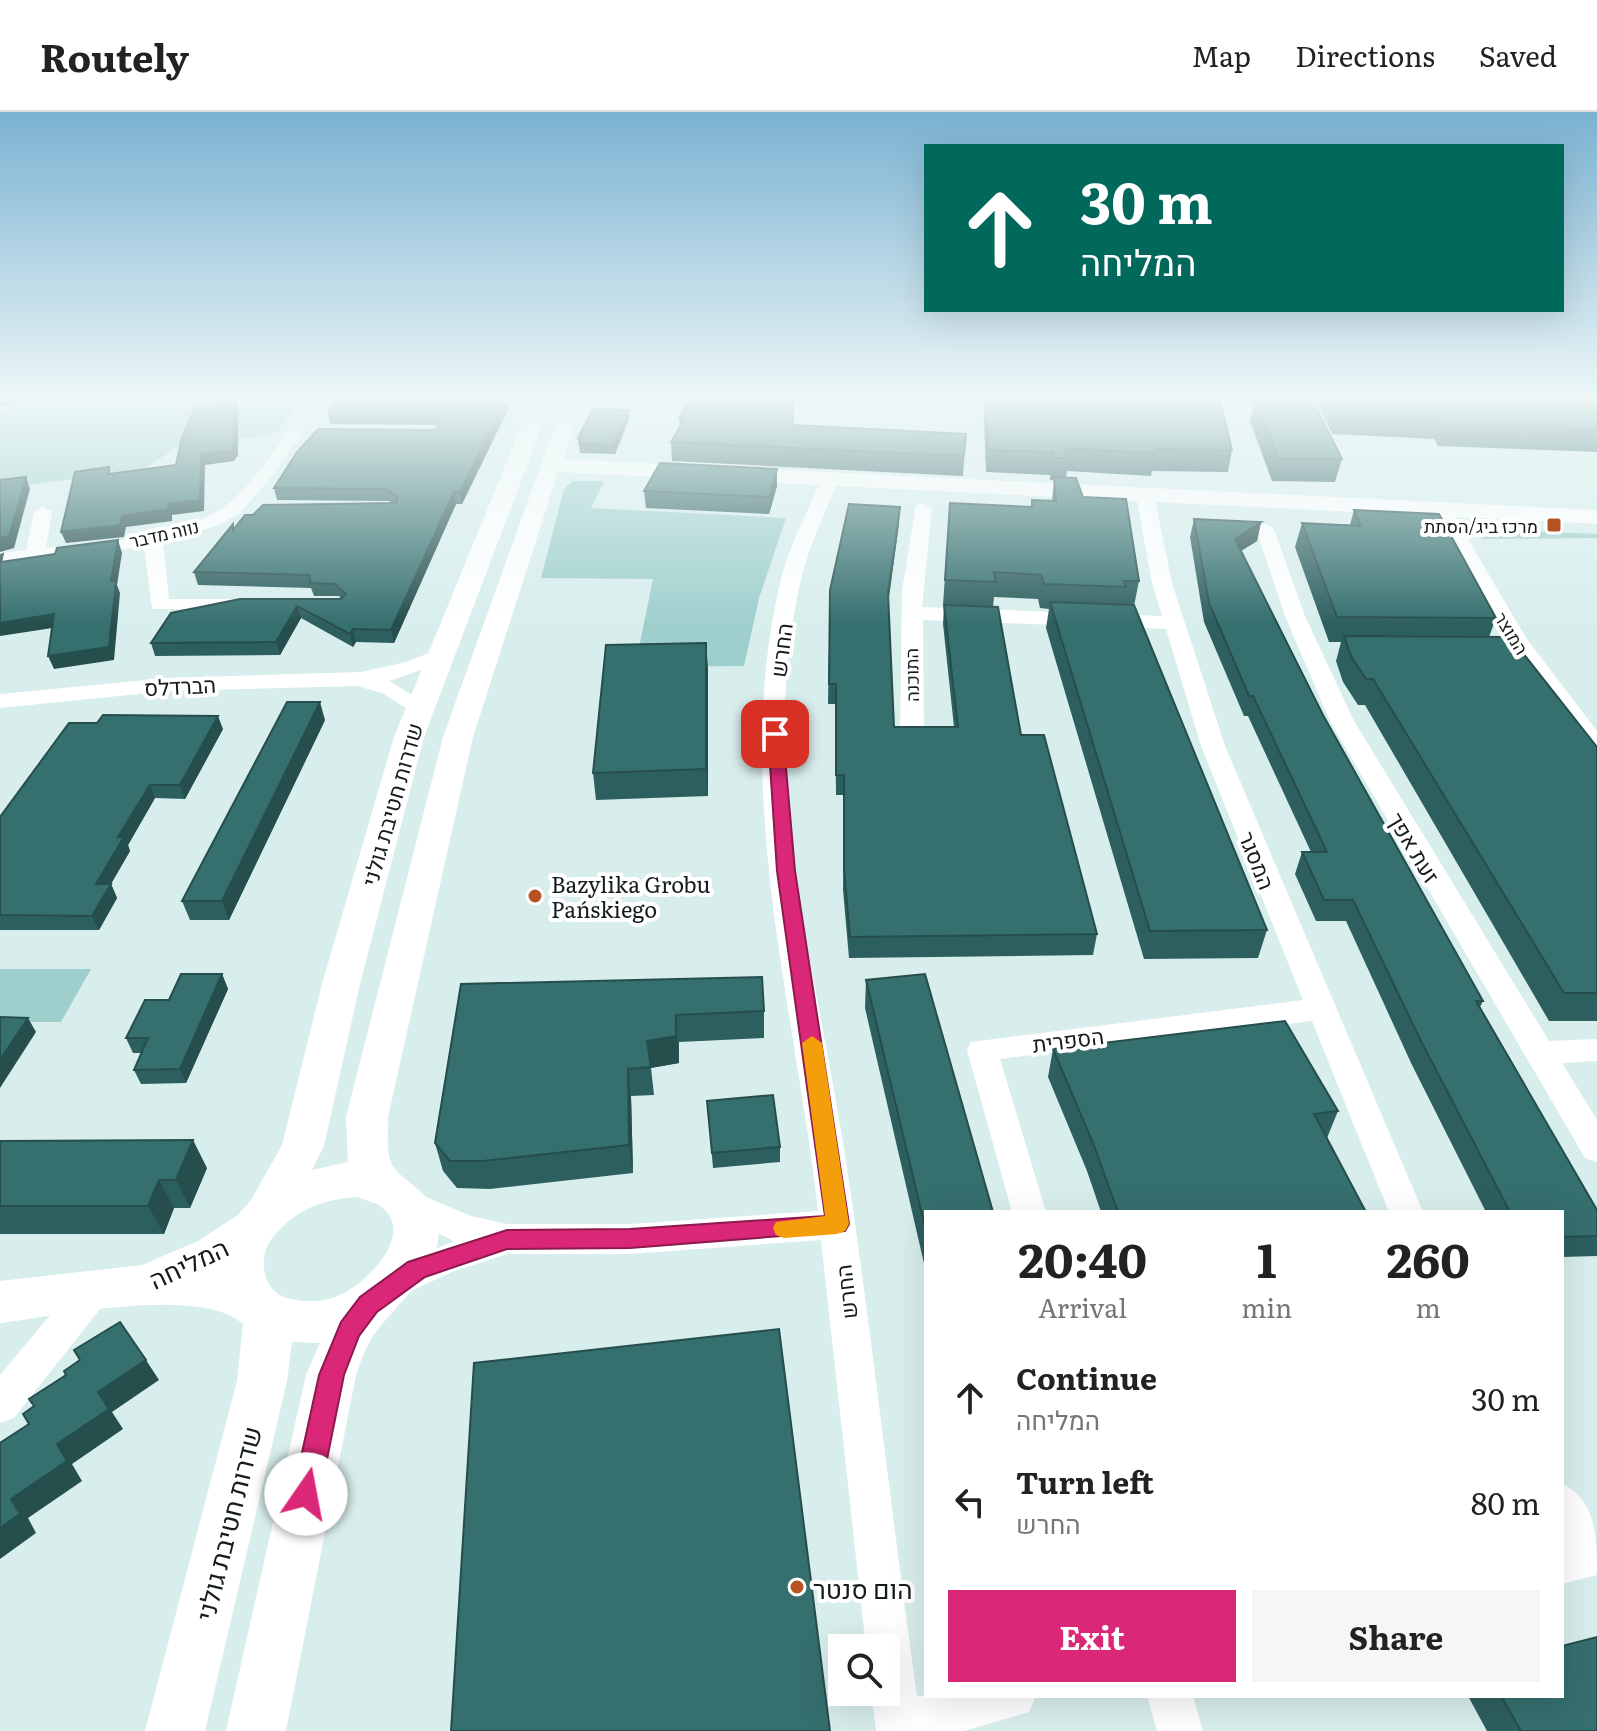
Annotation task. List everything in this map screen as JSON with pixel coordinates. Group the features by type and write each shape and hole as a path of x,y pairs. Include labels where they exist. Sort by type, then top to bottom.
{"street":[{"name":"נווה מדבר","path":"0,559 153,538 205,524 234,508 265,473"},
{"name":"שדרות חטיבת גולני","path":"261,1221 303,1146 348,958 398,771 439,656 513,473"},
{"name":"שדרות חטיבת גולני","path":"397,1195 376,1178 369,1161 367,1117 458,737 546,473"},
{"path":"690,473 1597,517"},
{"name":"החרש","path":"830,480 807,533 789,587 779,645 774,710 786,871 837,1224 899,1727"},
{"name":"המסגר","path":"1145,495 1158,568 1173,623 1230,792 1405,1210"},
{"path":"234,508 265,508"},
{"name":"התוכנה","path":"912,737 911,613 923,509"},
{"name":"המוצר","path":"1442,510 1525,654 1597,747"},
{"path":"35,554 43,512"},
{"name":"זעת אפך","path":"1265,529 1310,651 1365,763 1597,1149"},
{"path":"153,538 159,605 263,605"},
{"path":"911,613 1173,623"},
{"path":"1310,651 1340,651"},
{"path":"1494,654 1525,654"},
{"name":"הברדלס","path":"0,701 177,684 361,680 398,673 439,656"},
{"name":"הברדלס","path":"361,680 390,688 419,709"},
{"name":"הספרית","path":"1028,1210 982,1050 1321,1009"},
{"path":"1537,1053 1597,1050"},
{"path":"507,1239 444,1259 352,1314 315,1323 282,1320 257,1305 240,1269 242,1255 261,1221 293,1194 326,1182 359,1179 466,1230 507,1239 630,1239 837,1224"},
{"path":"256,1731 331,1375 350,1329 413,1255 416,1227 397,1195"},
{"name":"המליחה","path":"104,1292 183,1270 214,1255 261,1221"},
{"name":"המליחה","path":"0,1302 104,1292 196,1288 257,1305"},
{"path":"0,1405 104,1292"},
{"name":"שדרות חטיבת גולני","path":"175,1731 262,1381 268,1342 257,1305"},
{"path":"1564,1510 1584,1558"},
{"path":"899,1727 1006,1698"},
{"path":"1171,1698 1180,1731"}],"shaded area":[{"path":"0,473 128,473 0,488"},
{"path":"573,481 604,481 591,508 786,518 759,598 744,666 635,667 653,579 541,578 564,489"},
{"path":"1493,531 1597,534 1597,538 1481,539"},
{"path":"0,969 91,969 61,1022 0,1022"}],"building":[{"path":"75,473 201,473 200,500 168,504 168,509 122,516 120,525 61,532"},
{"path":"284,473 470,473 460,492 454,492 391,630 353,629 350,634 297,606 276,642 151,643 171,613 240,599 341,599 346,594 335,584 310,583 310,575 194,572 233,524 233,530 245,515 253,515 263,505 396,503 398,497 386,489 274,488"},
{"path":"655,473 776,473 769,497 644,491"},
{"path":"26,477 9,536 0,538 0,480"},
{"path":"1054,477 1076,478 1083,497 1126,499 1139,581 1124,581 1126,587 1044,584 1041,575 994,572 996,582 945,580 950,503 1032,507 1032,500 1056,501"},
{"path":"849,504 900,507 888,593 894,727 958,727 944,605 998,607 1021,735 1044,735 1097,934 850,937 844,869 844,775 836,775 836,684 829,684 830,590"},
{"path":"1354,510 1439,514 1496,618 1337,617 1302,523 1361,526"},
{"path":"1194,519 1261,522 1235,539 1323,715 1483,1001 1476,1001 1597,1210 1597,1236 1564,1237 1564,1210 1509,1210 1422,1043 1353,900 1324,900 1302,852 1327,852 1253,696 1249,696 1209,603"},
{"path":"118,540 111,581 116,581 109,647 48,656 54,614 0,623 0,555 3,554 1,562 55,554 57,548"},
{"path":"1050,602 1134,605 1267,930 1150,931"},
{"path":"1344,636 1506,637 1512,648 1519,648 1597,747 1597,993 1564,993 1373,679 1366,679 1351,656"},
{"path":"706,643 706,769 593,773 606,645"},
{"path":"287,702 320,702 222,901 182,901"},
{"path":"103,715 218,716 180,785 150,785 118,837 124,837 96,884 111,884 92,916 0,915 0,817 69,723 97,723"},
{"path":"181,974 222,974 180,1069 134,1070 148,1038 126,1038 145,1000 169,1000"},
{"path":"925,974 992,1210 924,1210 924,1223 866,980"},
{"path":"762,977 764,1011 676,1015 676,1036 647,1041 651,1067 628,1069 629,1145 483,1161 450,1161 435,1143 461,984"},
{"path":"0,1017 28,1018 0,1060"},
{"path":"1285,1021 1338,1111 1314,1114 1365,1210 1117,1210 1053,1049"},
{"path":"773,1095 780,1147 712,1153 707,1101"},
{"path":"193,1140 176,1180 159,1180 148,1206 0,1206 0,1141"},
{"path":"120,1322 146,1360 98,1392 109,1409 57,1444 67,1461 11,1499 20,1514 0,1528 0,1443 29,1424 23,1414 34,1406 29,1399 66,1375 64,1371 80,1360 74,1350"},
{"path":"779,1329 830,1731 451,1731 474,1363"},
{"path":"1597,1637 1597,1731 1521,1731 1502,1698 1564,1698 1564,1645"}],"slow traffic":[{"path":"784,1228 837,1224 812,1043"}],"place":[{"name":"מרכז ביג/הסתת","path":"1554,525"},
{"name":"Bazylika Grobu Pańskiego","path":"535,896"},
{"name":"הום סנטר","path":"797,1587"}],"route":[{"path":"306,1494 331,1375 350,1329 369,1305 396,1282 417,1270 507,1239 630,1239 837,1224 824,1117 786,871 775,734"}]}
